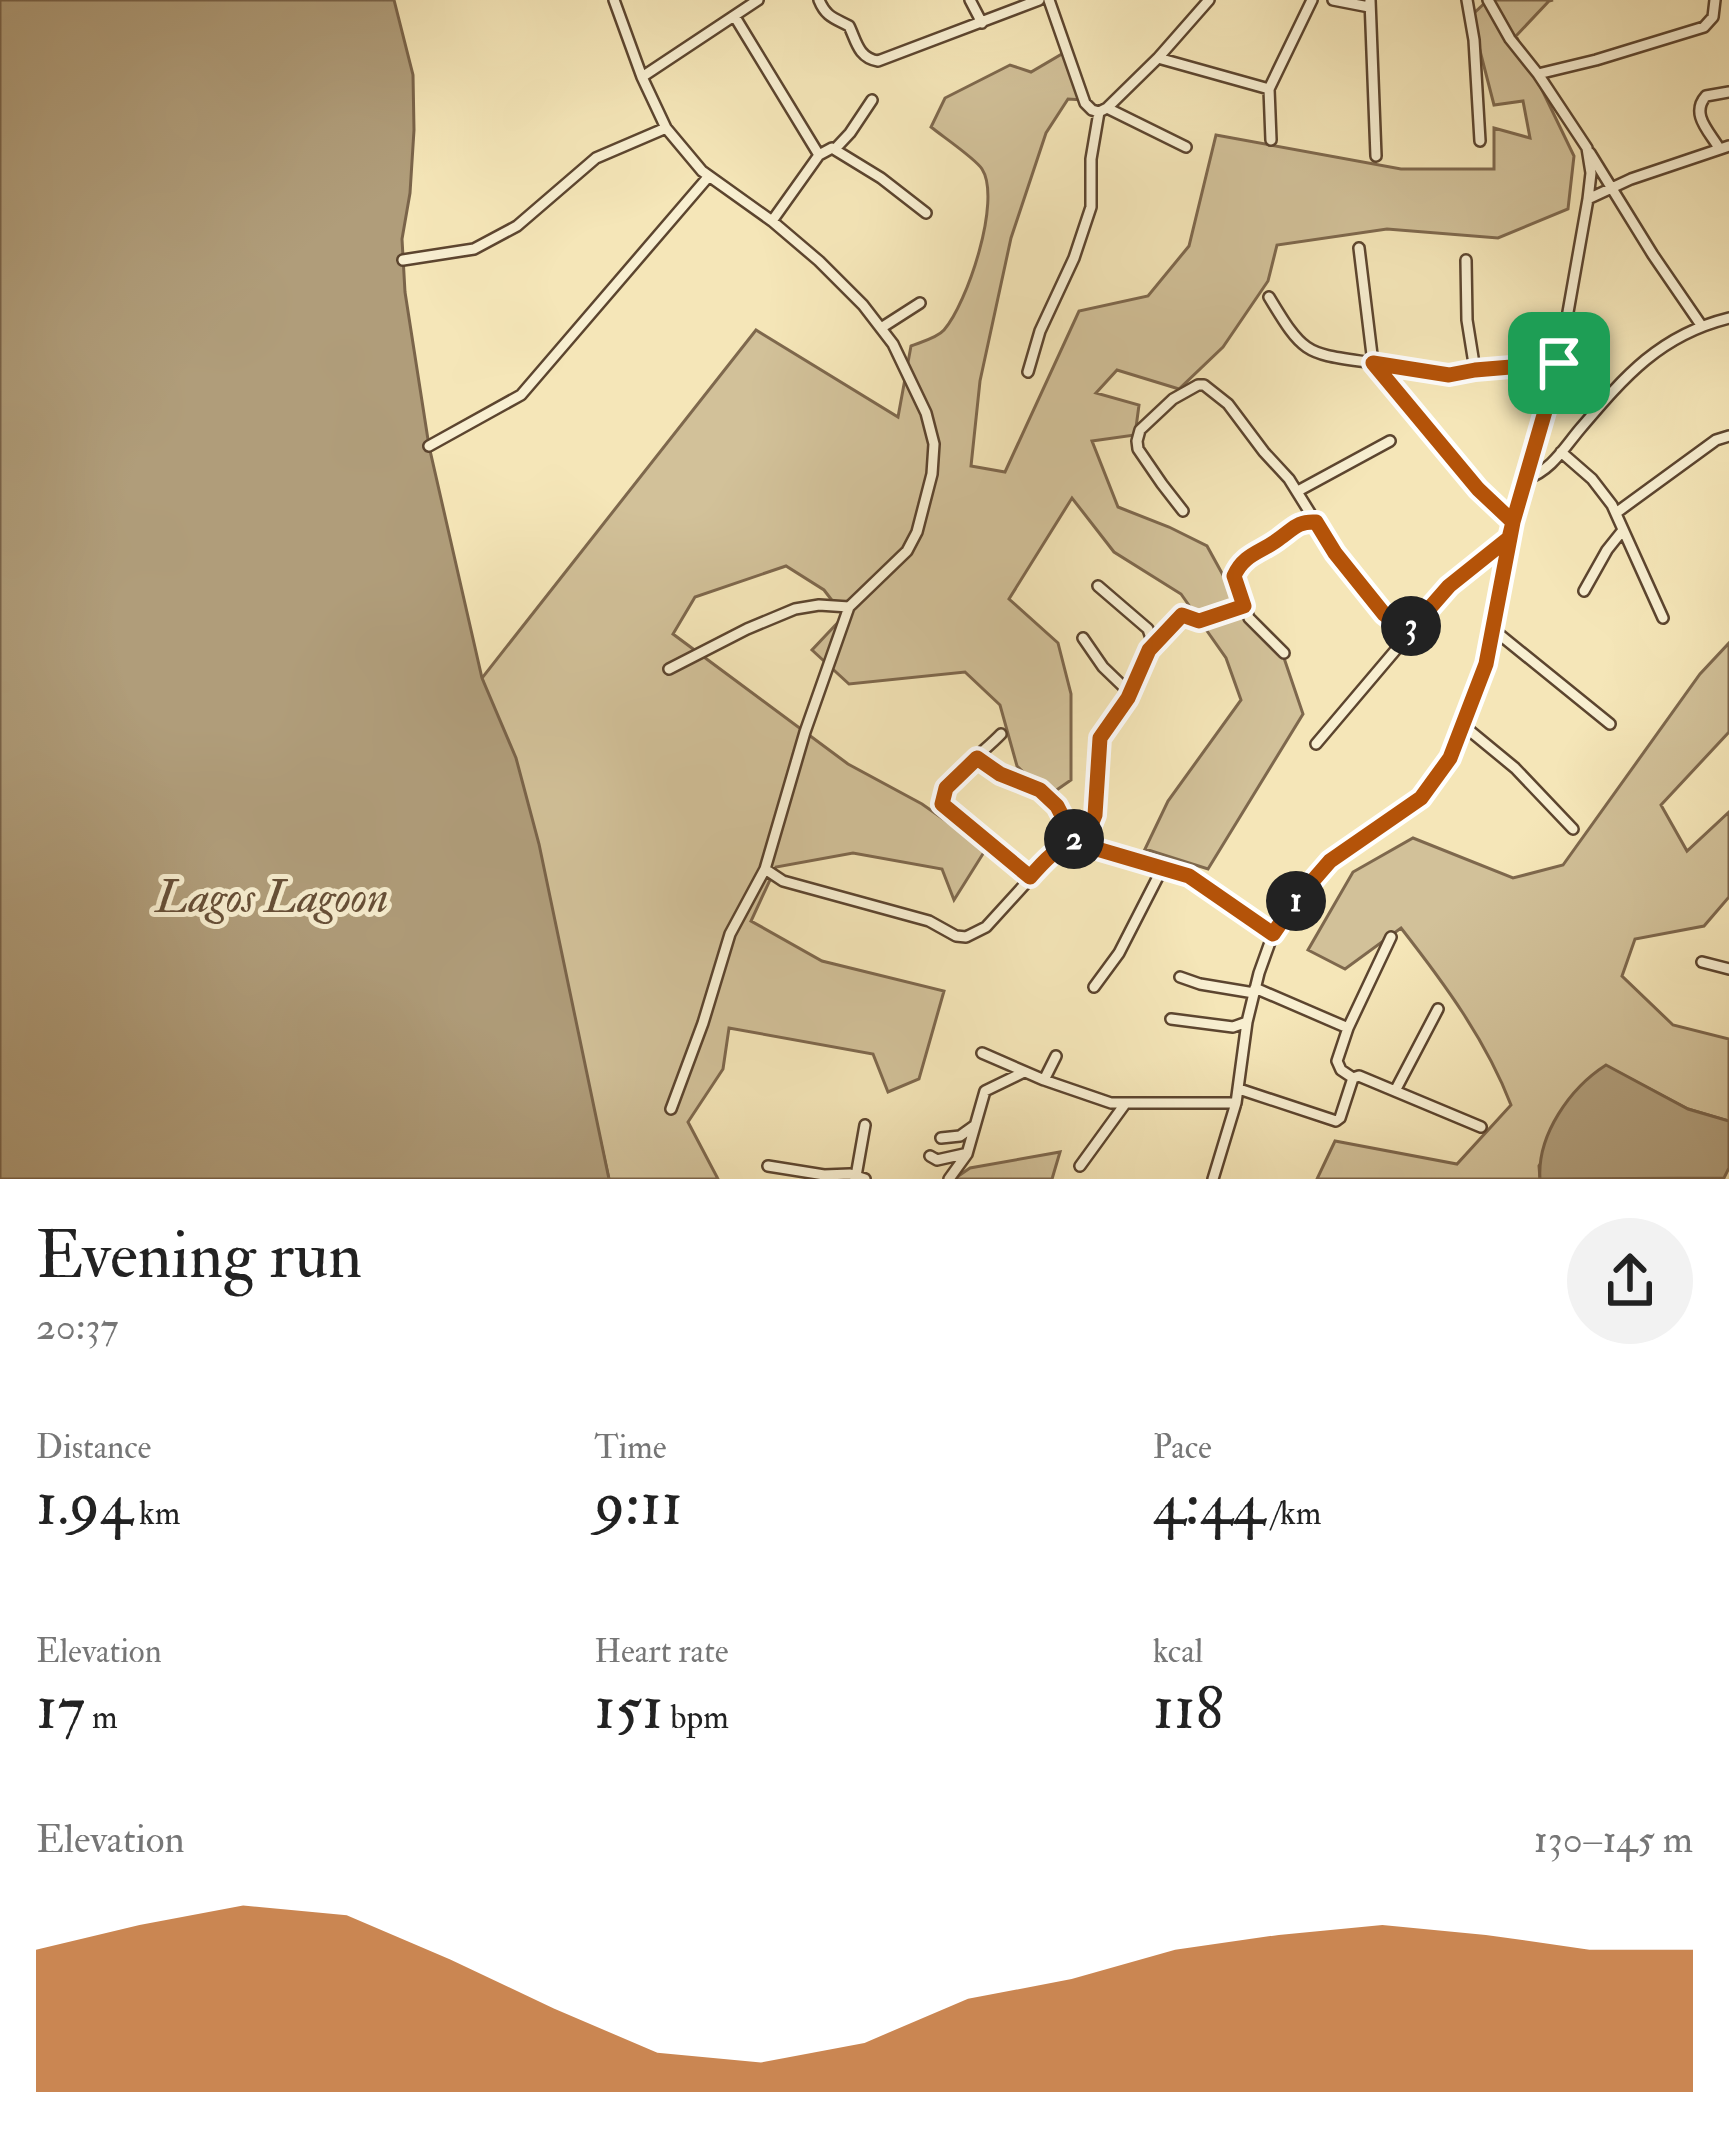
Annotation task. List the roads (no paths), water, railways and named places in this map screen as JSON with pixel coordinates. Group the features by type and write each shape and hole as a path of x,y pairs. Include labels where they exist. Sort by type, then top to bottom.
{"street":[{"path":"614,0 666,128 710,176 820,261 893,344 926,413 935,458 925,511 907,550 849,607 805,732 765,869 730,934 671,1109"},
{"path":"642,77 758,0"},
{"path":"819,0 832,20 849,26 854,42 878,61 1039,0"},
{"path":"970,0 982,23"},
{"path":"1049,0 1085,103 1092,110 1103,110 1186,147"},
{"path":"1028,373 1040,331 1074,258 1091,207 1091,159 1103,110 1209,0"},
{"path":"1271,140 1269,89 1312,0"},
{"path":"1333,0 1369,4 1376,156"},
{"path":"1467,0 1480,140"},
{"path":"1488,0 1702,325"},
{"path":"1538,74 1704,27 1713,17 1715,0"},
{"path":"735,17 819,155"},
{"path":"1158,58 1269,89"},
{"path":"1588,199 1724,147 1698,116 1698,109 1706,96 1729,92"},
{"path":"772,221 819,155 835,149 850,134 872,100"},
{"path":"403,260 474,249 517,226 596,158 666,128"},
{"path":"1214,1179 1239,1089 1247,1022 1273,934 1330,861 1421,798 1442,772 1464,726 1486,664 1509,538 1559,363 1588,199 1587,148"},
{"path":"835,149 926,213"},
{"path":"429,446 520,395 710,176"},
{"path":"1359,248 1373,363 1478,489 1513,522"},
{"path":"1466,260 1467,320 1475,370"},
{"path":"1269,297 1289,330 1318,355 1449,375 1559,363"},
{"path":"881,328 920,303"},
{"path":"1526,479 1544,472 1595,411 1661,345 1729,318"},
{"path":"1183,511 1137,441 1140,430 1173,399 1198,385 1210,387 1298,491 1335,553 1384,614 1397,624 1414,626"},
{"path":"1616,513 1716,440 1729,436"},
{"path":"1298,491 1390,441"},
{"path":"1561,452 1592,479 1616,513 1663,618"},
{"path":"1284,653 1253,623 1234,576 1244,560 1278,541 1288,529 1316,522"},
{"path":"1584,591 1623,530"},
{"path":"1316,744 1449,586 1509,538"},
{"path":"1098,586 1148,629 1153,644"},
{"path":"1082,844 1095,815 1098,748 1153,644 1182,615 1199,621 1244,606"},
{"path":"669,669 795,609 849,607"},
{"path":"1494,630 1610,724"},
{"path":"1083,638 1103,667 1130,693"},
{"path":"1464,726 1516,768 1573,829"},
{"path":"1000,734 946,788 942,804 1030,877"},
{"path":"977,758 1000,774 1040,790 1082,844"},
{"path":"765,869 783,881 929,921 966,937 986,927 1057,849 1082,844 1163,867 1206,886 1273,934"},
{"path":"1094,986 1119,953 1163,867"},
{"path":"1353,1078 1336,1061 1391,937"},
{"path":"1702,962 1729,969"},
{"path":"1180,976 1200,984 1255,991 1348,1028"},
{"path":"1395,1090 1438,1009"},
{"path":"1171,1018 1233,1027 1247,1022"},
{"path":"982,1053 1111,1103 1236,1102"},
{"path":"1044,1080 1056,1056"},
{"path":"949,1179 968,1151 985,1090 1024,1072"},
{"path":"1353,1078 1359,1076 1481,1127"},
{"path":"1239,1089 1336,1121 1353,1078"},
{"path":"1080,1166 1125,1104"},
{"path":"768,1166 860,1178 865,1125"},
{"path":"941,1138 960,1136 974,1126"},
{"path":"930,1156 937,1160 968,1151"}],"water":[{"name":"Lagos Lagoon","path":"0,0 394,0 413,75 410,193 402,239 405,292 429,446 482,678 516,758 539,844 609,1179 0,1179"},
{"path":"1606,1065 1688,1109 1729,1121 1729,1168 1724,1178 1540,1179 1544,1146 1558,1114 1580,1086"}]}
